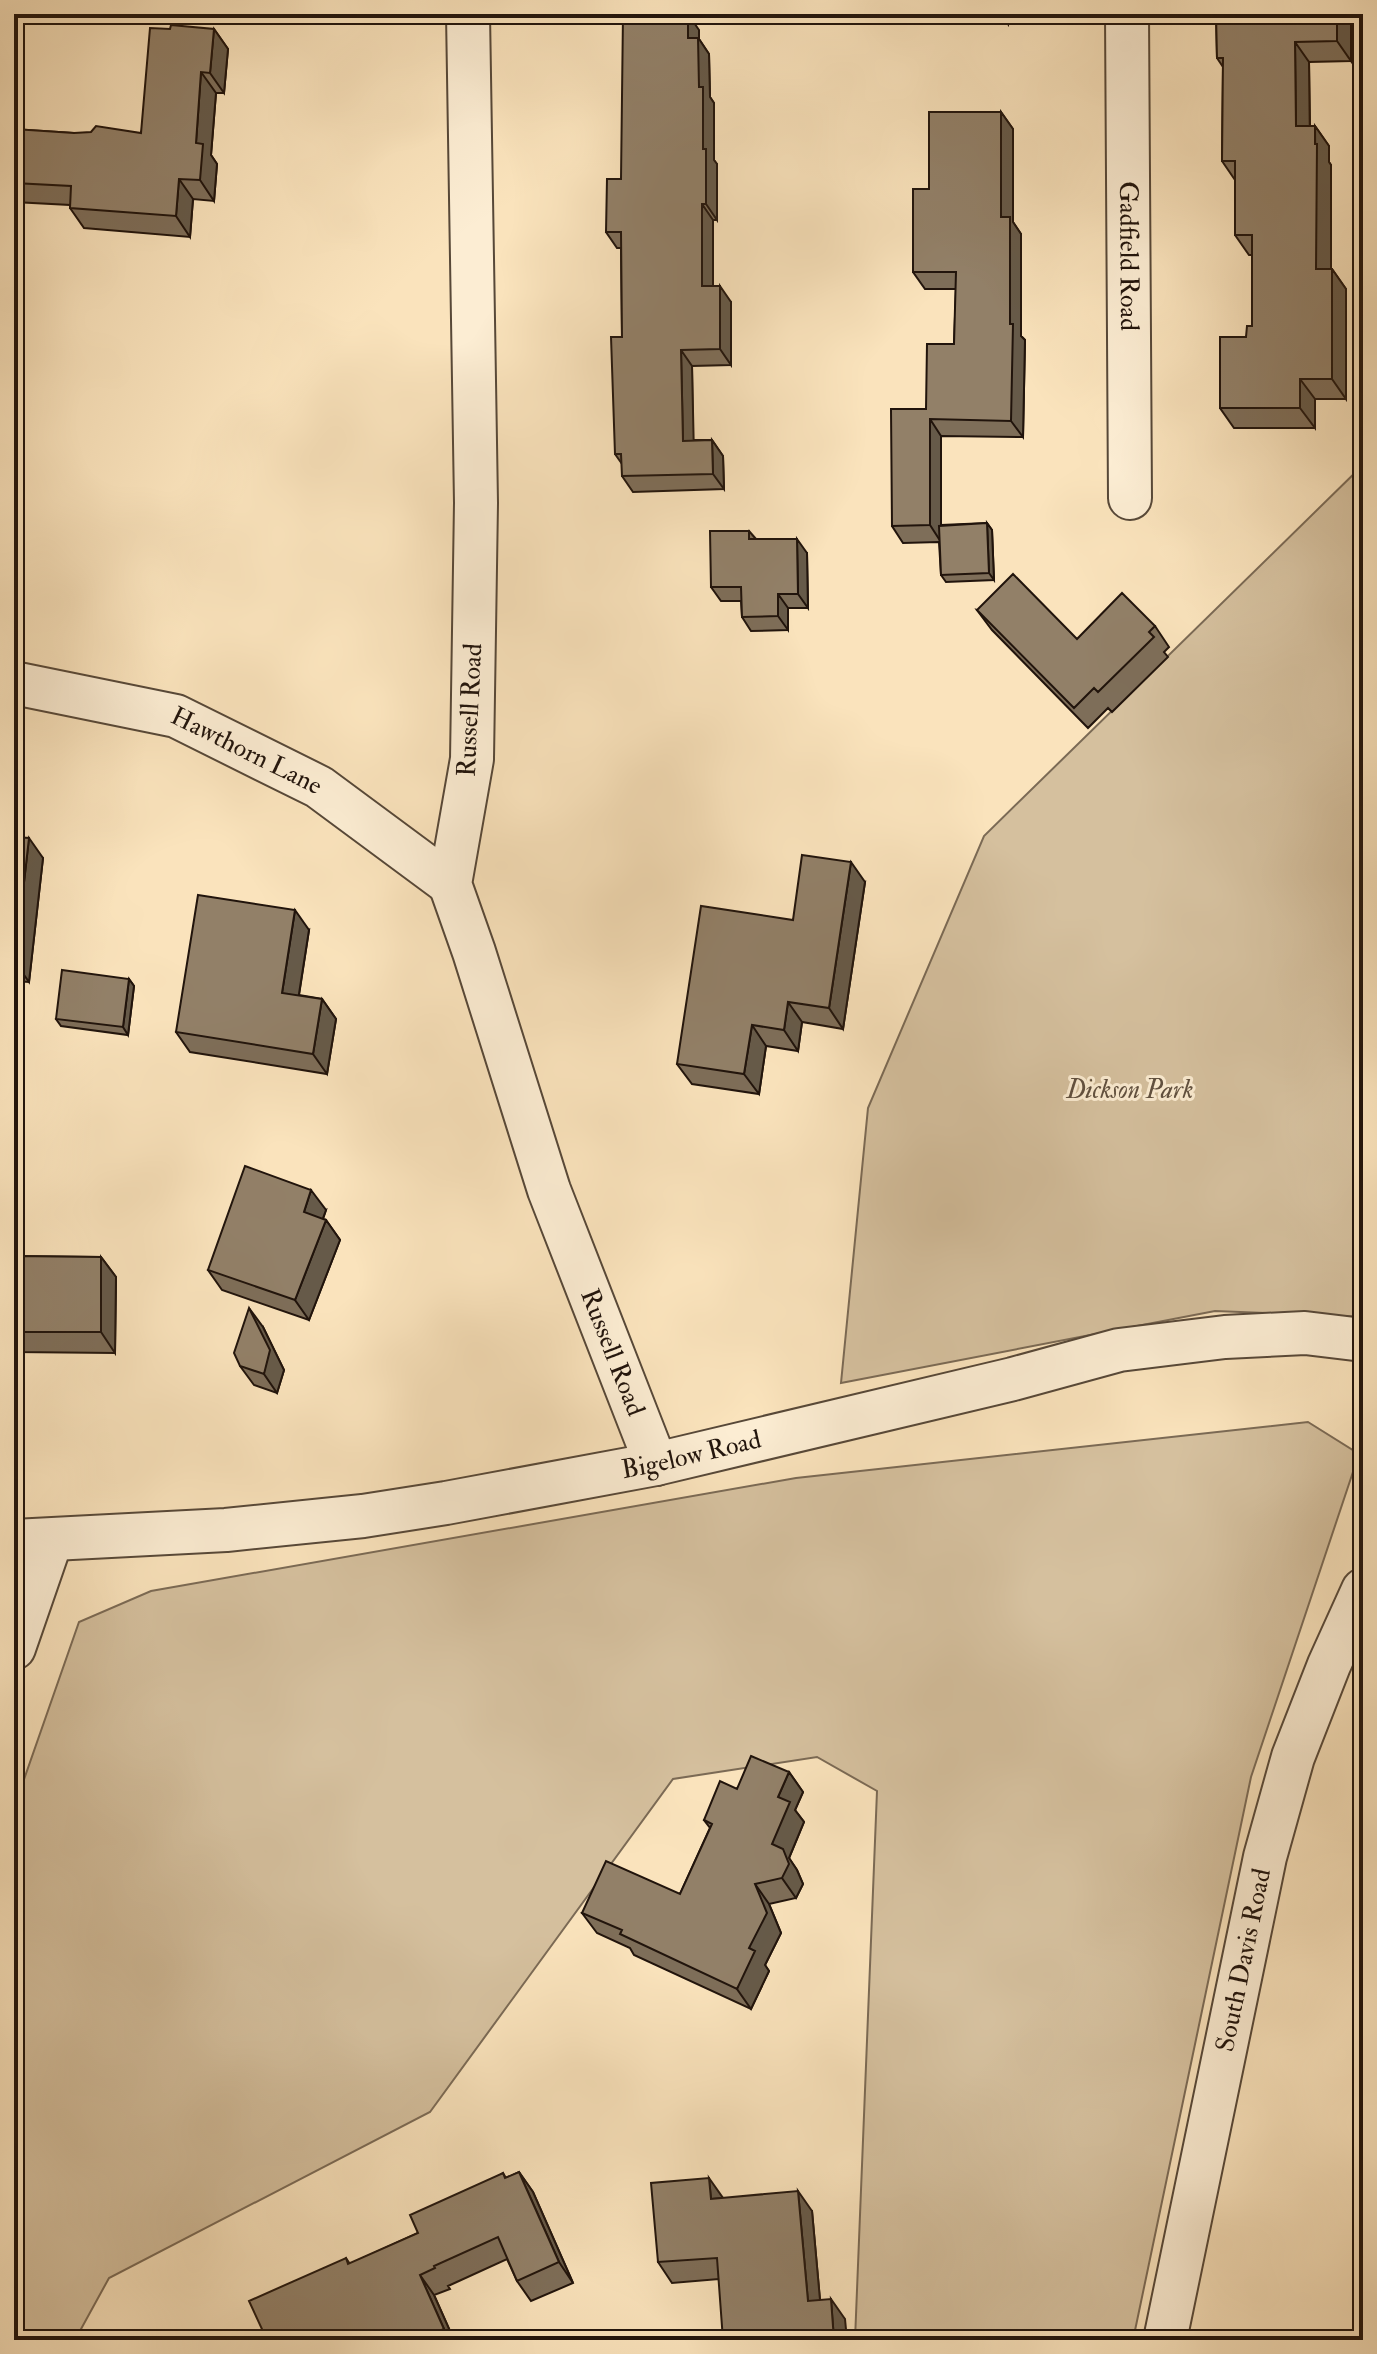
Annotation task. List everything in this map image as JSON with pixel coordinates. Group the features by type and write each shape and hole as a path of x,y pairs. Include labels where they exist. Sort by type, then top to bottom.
{"street":[{"name":"Russell Road","path":"468,14 476,503 472,759 450,884 549,1190 656,1464"},
{"name":"Gadfield Road","path":"1127,14 1130,498"},
{"name":"Hawthorn Lane","path":"14,683 176,716 319,787 450,884"},
{"name":"Bigelow Road","path":"33,1541 226,1530 363,1516 656,1464 1013,1379 1119,1350 1225,1337 1305,1333 1363,1340"},
{"path":"14,1648 33,1541"},
{"name":"South Davis Road","path":"1165,2340 1265,1857 1293,1757 1363,1590"}],"green space":[{"name":"Dickson Park","path":"1363,465 1363,1317 1215,1311 841,1383 868,1108 984,836"},
{"path":"1308,1422 1359,1454 1251,1777 1133,2340 855,2340 877,1791 817,1757 673,1779 430,2112 109,2278 75,2340 14,2340 14,1808 79,1622 151,1591 796,1478"}],"building":[{"path":"623,14 688,14 688,38 698,38 699,87 703,87 703,149 706,149 702,286 720,286 720,349 681,350 683,441 712,440 713,474 622,476 621,454 615,454 611,337 622,337 621,232 606,232 607,179 621,179"},
{"path":"1216,14 1337,14 1337,41 1295,42 1296,126 1315,126 1317,144 1316,269 1332,269 1332,379 1300,379 1300,408 1220,408 1220,337 1246,337 1247,326 1252,326 1252,235 1235,235 1235,161 1222,161 1223,58 1217,58"},
{"path":"171,25 214,29 210,73 201,72 196,143 203,144 200,180 179,179 176,216 70,208 71,186 14,183 14,129 74,133 91,132 96,126 141,133 150,28 170,29"},
{"path":"929,112 1001,112 1001,217 1010,217 1010,324 1013,324 1011,421 930,419 930,525 892,526 891,409 926,409 927,344 954,344 956,272 913,272 913,189 929,189"},
{"path":"987,523 989,573 941,575 939,526"},
{"path":"710,531 749,531 749,539 797,539 798,594 778,594 778,616 742,617 741,587 711,587"},
{"path":"1013,574 1077,639 1122,593 1155,626 1149,632 1154,637 1098,692 1094,688 1074,708 977,610"},
{"path":"14,837 29,838 15,962 14,962"},
{"path":"802,855 851,862 829,1008 788,1002 784,1030 752,1025 744,1074 677,1064 701,906 793,920"},
{"path":"198,895 295,910 282,993 322,999 313,1054 176,1032"},
{"path":"62,970 129,979 123,1027 56,1019"},
{"path":"245,1166 311,1190 304,1212 326,1220 295,1300 208,1270"},
{"path":"14,1256 101,1257 101,1332 14,1332"},
{"path":"249,1308 270,1350 264,1374 240,1366 234,1353"},
{"path":"751,1756 789,1772 778,1797 790,1802 772,1844 783,1849 789,1864 782,1878 755,1884 767,1913 749,1948 755,1951 737,1989 582,1913 606,1861 680,1894 712,1824 704,1820 720,1781 737,1789"},
{"path":"519,2172 559,2262 517,2281 498,2237 420,2275 444,2329 418,2340 397,2340 394,2334 381,2340 267,2340 249,2301 346,2258 348,2264 418,2233 410,2215 503,2173 505,2178"},
{"path":"709,2178 711,2199 798,2191 808,2301 831,2299 834,2340 723,2340 717,2258 658,2262 651,2183"}]}
